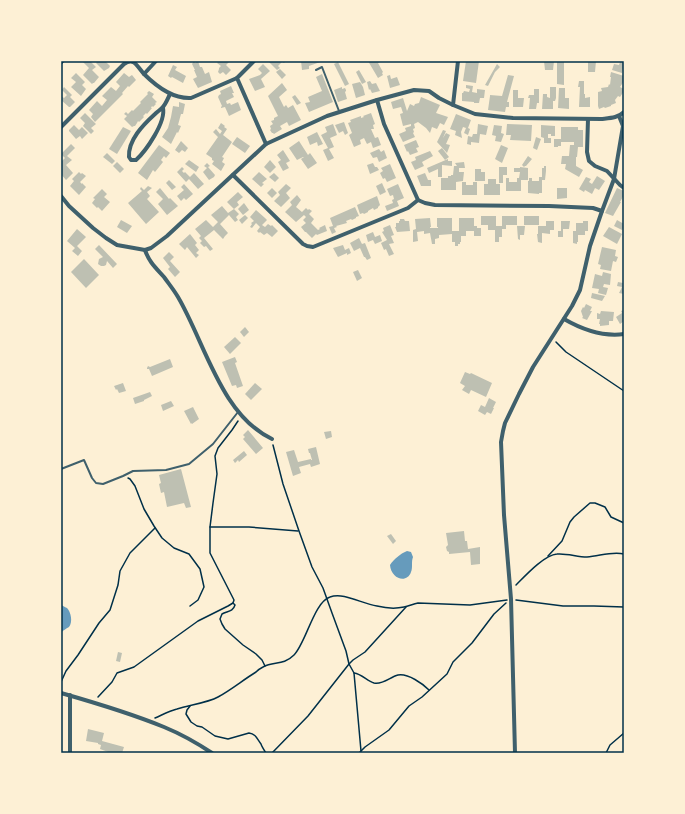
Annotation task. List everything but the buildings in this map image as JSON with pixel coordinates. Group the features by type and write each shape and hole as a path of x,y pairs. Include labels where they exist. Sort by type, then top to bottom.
{"street":[{"path":"144,74 156,61"},
{"path":"61,127 124,64 131,62 134,63 155,84 170,94 191,98 237,78 254,61"},
{"path":"453,105 458,61"},
{"path":"237,78 266,144"},
{"path":"61,196 69,206 110,241 122,246 148,250 167,236 266,144 327,116 377,100 414,90 429,91 453,105 475,114 483,115 513,118 607,119 619,116 624,112"},
{"path":"162,108 164,112 162,119 149,145 142,155 136,160 131,160 129,157 129,152 130,145 134,138 140,129 162,108 170,94"},
{"path":"377,100 384,124 418,200 435,205 549,206 593,208 602,210"},
{"path":"515,753 511,608 504,508 501,442 502,431 533,367 572,306 580,290 590,246 614,178 624,126 619,116"},
{"path":"588,119 587,152 589,161 607,171 624,188"},
{"path":"233,175 303,244 313,247 408,208 418,200"},
{"path":"145,250 150,262 167,281 178,298 227,397 240,413 260,432 273,440"},
{"path":"564,319 593,332 613,335 624,334"},
{"path":"61,693 165,727 212,753"},
{"path":"70,695 70,753"}],"lane":[{"path":"316,70 322,67 340,112"},
{"path":"61,469 84,460 92,478 96,483 103,484 133,471 166,470 189,464 213,444 240,413"}],"path":[{"path":"61,64 64,61"},
{"path":"552,337 558,346 624,391"},
{"path":"240,413 232,430 218,448 215,456 217,474 212,503 210,553 233,595 233,603 235,605 231,611 222,614 220,619 222,624 225,629 256,654 265,666"},
{"path":"273,440 283,484 299,531 312,567 327,598 346,651 349,664 354,673 361,751"},
{"path":"123,476 130,479 135,486 144,509 162,538 174,548 190,554 200,568 204,587 198,600 190,606"},
{"path":"510,590 547,557 562,540 570,522 590,503 595,503 605,507 610,517 624,523"},
{"path":"210,527 249,527 299,531"},
{"path":"61,682 66,671 110,610 118,585 120,571 130,553 155,528"},
{"path":"547,557 556,554 588,557 603,554 624,554"},
{"path":"161,716 169,711 215,698 230,690 265,666 288,660 295,654 323,601 331,596 342,596 376,606 397,608 418,603 470,605 509,600 494,614 472,643 453,662 447,674 422,697 409,706 389,730 359,753"},
{"path":"515,605 514,600 563,606 624,607"},
{"path":"96,700 112,682 117,673 134,667 198,621 233,603"},
{"path":"272,753 308,716 349,664 366,652 406,606"},
{"path":"354,673 375,683 381,683 400,675 407,676 424,684 429,690"},
{"path":"191,705 186,714 191,722 197,726 202,727 215,736 228,739 252,733 259,740 266,753"},
{"path":"606,753 610,745 624,733"}],"water":[{"path":"407,551 411,552 413,557 412,570 409,576 403,579 396,577 393,574 390,565 397,557"},
{"path":"61,605 67,608 71,620 69,627 61,633"}]}
